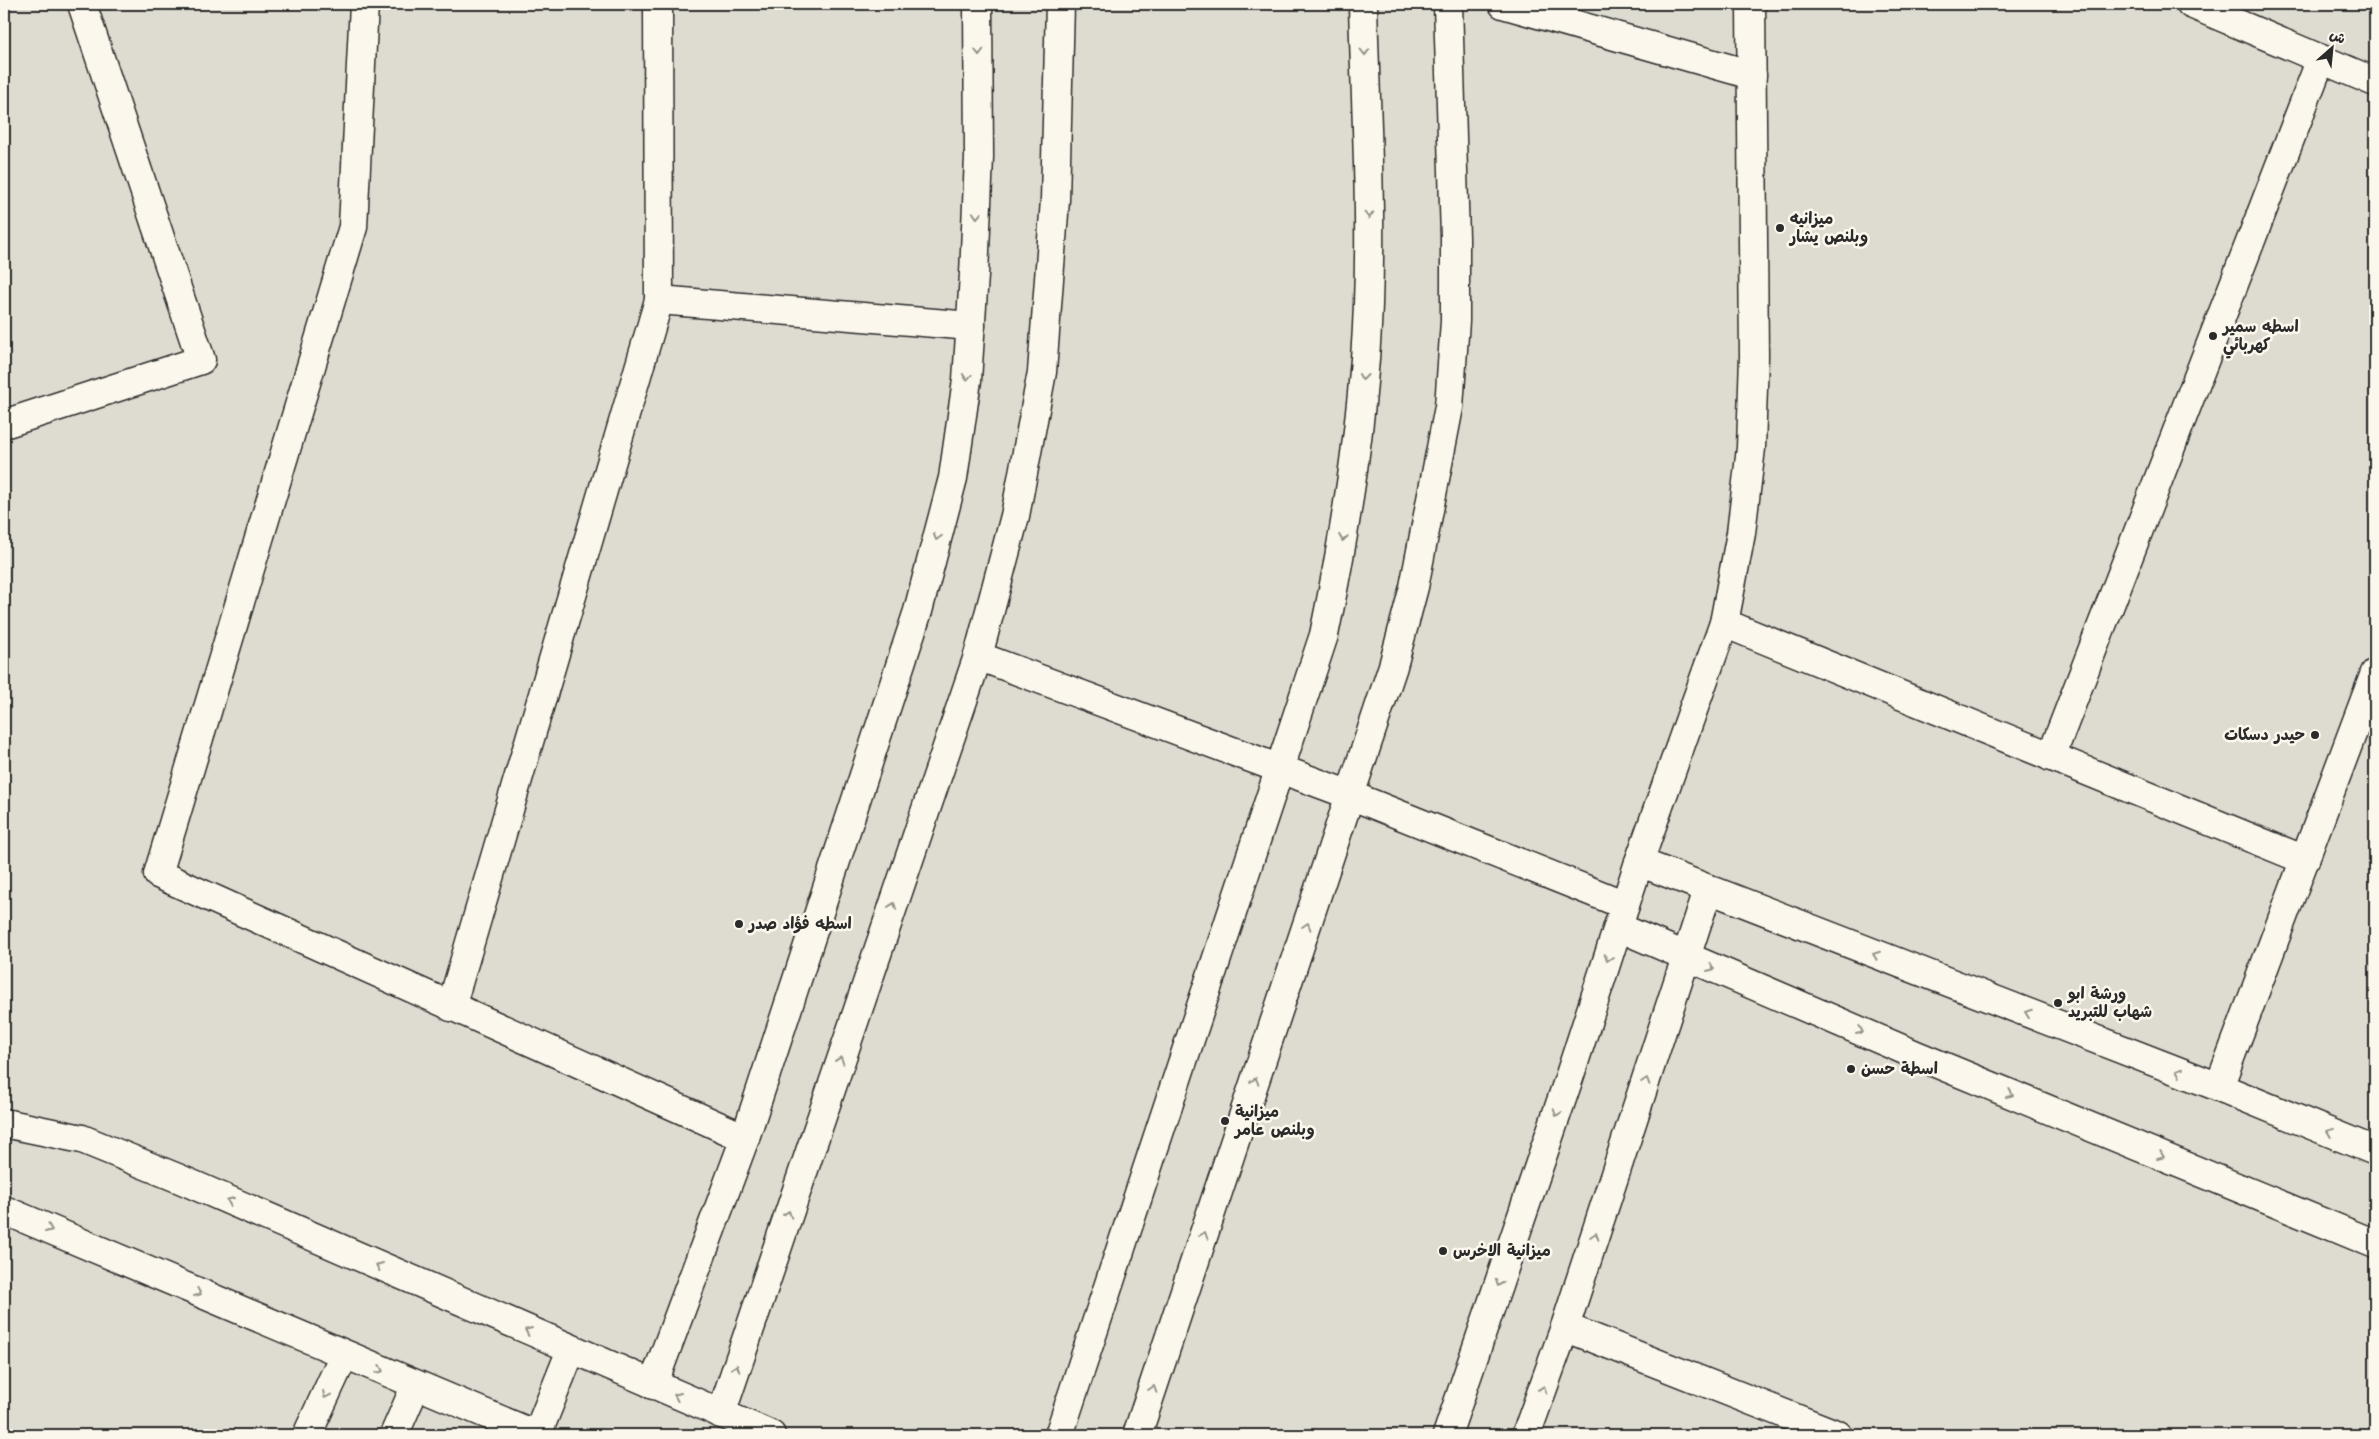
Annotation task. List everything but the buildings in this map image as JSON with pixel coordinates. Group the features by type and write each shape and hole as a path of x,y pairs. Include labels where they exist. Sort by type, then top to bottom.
{"street":[{"path":"4,424 200,360 82,4"},
{"path":"364,4 352,228 158,874 745,1138"},
{"path":"451,1007 660,300 658,4"},
{"path":"653,1385 745,1138 918,611 953,478 967,380 971,326 979,157 978,4"},
{"path":"721,1414 978,656 1015,516 1042,372 1055,200 1060,4"},
{"path":"1059,1435 1324,635 1340,558 1354,464 1366,358 1369,235 1363,4"},
{"path":"1137,1435 1393,666 1414,587 1449,407 1455,321 1455,238 1448,4"},
{"path":"1503,4 1752,75"},
{"path":"1447,1435 1566,1087 1639,862 1724,623 1742,533 1751,448 1754,356 1751,4"},
{"path":"2191,4 2375,82"},
{"path":"2051,757 2321,59"},
{"path":"660,300 971,326"},
{"path":"1724,623 2305,860"},
{"path":"978,656 1350,795 1622,916 1687,958 1916,1055 2375,1244"},
{"path":"2219,1087 2375,673"},
{"path":"1639,862 2219,1087 2375,1151"},
{"path":"1526,1435 1565,1327 1708,890"},
{"path":"4,1122 82,1139 180,1179 770,1435"},
{"path":"4,1210 537,1435 571,1350"},
{"path":"1565,1327 1838,1435"},
{"path":"307,1435 344,1355"},
{"path":"394,1435 416,1385"}],"shaded area":[{"path":"4,4 2375,4 2375,1435 4,1435"}],"place":[{"name":"ميزانيه وبلنص يشار","path":"1780,228"},
{"name":"اسطه سمير كهربائي","path":"2213,336"},
{"name":"حيدر دسكات","path":"2315,735"},
{"name":"اسطه فؤاد صدر","path":"739,924"},
{"name":"ورشة ابو شهاب للتبريد","path":"2058,1003"},
{"name":"اسطة حسن","path":"1851,1069"},
{"name":"ميزانية وبلنص عامر","path":"1225,1121"},
{"name":"ميزانية الاخرس","path":"1443,1251"}]}
